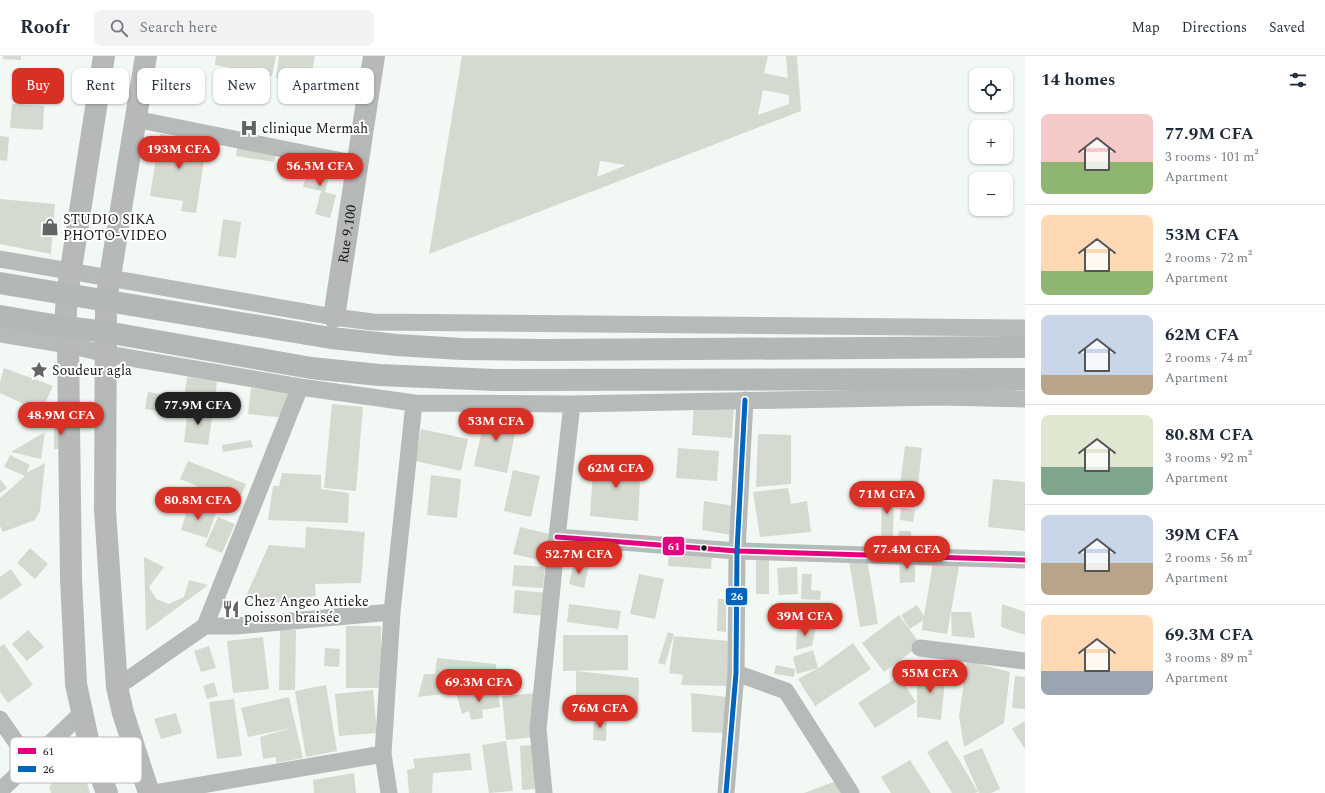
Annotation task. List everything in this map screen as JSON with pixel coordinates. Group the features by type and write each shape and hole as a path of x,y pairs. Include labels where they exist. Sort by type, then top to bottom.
{"highway":[{"path":"0,283 331,338 397,345 462,349 549,350 1025,347"},
{"path":"0,316 67,336 107,343 379,375 495,380 1025,379"}],"street":[{"path":"87,737 76,684 71,578 67,295 104,56"},
{"path":"131,737 123,713 118,686 105,510 107,343 106,301 134,119 146,56"},
{"name":"Rue 9.100","path":"334,317 374,56"},
{"path":"134,119 357,164"},
{"path":"0,259 334,317 374,322 1025,328"},
{"path":"0,334 67,336"},
{"path":"107,343 300,387 414,403 572,404 939,397 1025,398"},
{"path":"118,686 205,626 300,387"},
{"path":"726,793 736,673 737,550 745,400"},
{"path":"389,793 383,754 392,612 414,403"},
{"path":"544,793 538,729 572,404"},
{"path":"557,537 737,550 1025,560"},
{"path":"205,626 236,626 392,612"},
{"path":"920,648 1025,662"},
{"path":"736,673 786,691 851,793"},
{"path":"57,737 82,713"},
{"path":"0,719 13,737"},
{"path":"155,793 383,754"},
{"path":"142,771 149,793"},
{"path":"0,791 10,781"},
{"path":"103,783 107,793"}],"building":[{"path":"3,56 21,56 21,60 3,59"},
{"path":"216,56 276,56 272,76 270,76 270,68 231,68 215,65"},
{"path":"279,56 315,56 313,68 278,68 278,79 276,78"},
{"path":"462,56 768,56 764,73 788,78 786,56 797,56 801,111 429,254","holes":["763,90 789,95 789,104 758,115","600,161 626,165 597,177"]},
{"path":"12,104 44,106 43,130 10,128"},
{"path":"160,134 207,141 196,213 181,211 183,201 150,196"},
{"path":"0,136 9,137 7,161 0,160"},
{"path":"238,143 277,149 274,162 236,156"},
{"path":"310,160 332,166 325,192 336,195 330,218 315,214 321,191 303,187"},
{"path":"0,199 55,204 51,254 0,244"},
{"path":"223,219 241,222 236,258 218,256"},
{"path":"4,368 53,386 41,412 0,393 0,382"},
{"path":"187,377 217,380 215,403 184,400"},
{"path":"251,388 289,392 286,418 248,414"},
{"path":"148,392 165,395 162,412 145,409"},
{"path":"694,403 734,405 732,438 692,435"},
{"path":"332,404 363,407 356,491 324,488"},
{"path":"188,408 213,411 208,445 184,442"},
{"path":"486,411 518,417 507,473 474,466"},
{"path":"54,423 68,423 68,449 54,449"},
{"path":"421,429 468,439 461,471 415,461"},
{"path":"45,432 41,459 11,452"},
{"path":"758,434 791,435 791,484 756,487"},
{"path":"251,440 253,447 223,452 222,445"},
{"path":"905,446 922,448 916,504 898,502"},
{"path":"678,448 719,451 717,481 676,478"},
{"path":"10,455 30,465 26,473 45,463 40,511 35,520 3,532 0,526 0,498 25,476 4,467"},
{"path":"594,457 641,460 638,521 590,516"},
{"path":"188,461 246,484 238,503 180,479"},
{"path":"513,470 540,476 531,517 504,511"},
{"path":"282,473 321,475 321,489 349,493 348,523 268,520 273,486 279,486"},
{"path":"431,475 461,479 457,518 427,515"},
{"path":"0,479 7,488 0,493"},
{"path":"993,479 1025,482 1025,531 988,527"},
{"path":"788,488 791,504 807,501 811,532 760,537 753,492"},
{"path":"882,491 894,492 893,538 881,538"},
{"path":"704,501 734,506 731,535 702,530"},
{"path":"189,505 216,513 207,538 181,530"},
{"path":"901,508 915,510 913,522 900,520"},
{"path":"218,517 235,524 222,553 205,546"},
{"path":"306,527 365,532 361,583 315,584 316,596 259,606 246,596 269,545 305,548"},
{"path":"520,527 550,534 544,561 513,554"},
{"path":"899,531 911,531 911,538 898,538"},
{"path":"30,548 48,564 35,579 17,563"},
{"path":"669,552 712,555 711,569 668,566"},
{"path":"144,557 164,567 149,587 156,599 169,604 184,597 189,580 208,585 146,631"},
{"path":"934,557 960,561 947,634 922,630 923,620 910,629 901,615 917,605 924,616"},
{"path":"756,558 769,558 769,594 756,594"},
{"path":"867,558 878,624 860,627 849,561"},
{"path":"899,558 915,558 915,582 900,583"},
{"path":"574,562 589,565 584,588 569,584"},
{"path":"514,565 545,567 543,588 512,586"},
{"path":"797,567 798,594 779,595 777,568"},
{"path":"11,569 22,585 0,600 0,577"},
{"path":"639,574 664,579 655,619 630,614"},
{"path":"802,574 812,574 811,590 821,591 820,600 801,599"},
{"path":"515,590 548,593 545,616 513,613"},
{"path":"718,599 726,599 726,632 717,631"},
{"path":"569,604 621,611 618,629 567,622"},
{"path":"1002,604 1025,612 1025,635 1001,627"},
{"path":"951,612 971,612 975,638 952,636"},
{"path":"899,615 921,645 884,672 862,643"},
{"path":"346,626 381,626 381,688 346,688"},
{"path":"797,627 816,628 812,646 796,650"},
{"path":"28,630 44,647 27,661 12,644"},
{"path":"280,630 296,630 295,690 279,690"},
{"path":"668,632 674,634 665,665 658,663"},
{"path":"563,635 628,635 628,670 563,671"},
{"path":"674,636 729,641 730,686 681,685 683,675 669,673"},
{"path":"263,637 269,689 233,693 227,641"},
{"path":"853,643 871,669 815,706 798,679 820,667"},
{"path":"4,644 33,685 8,703 0,692 0,647"},
{"path":"209,646 216,668 201,672 194,651"},
{"path":"325,648 340,649 339,667 324,666"},
{"path":"813,650 818,668 797,674 793,657"},
{"path":"437,658 496,664 495,682 472,680 471,691 444,688 444,694 418,697 424,674 435,674"},
{"path":"967,661 1010,672 1004,723 964,747 959,716"},
{"path":"776,665 795,669 794,677 774,674"},
{"path":"576,671 639,678 638,718 591,712 586,702 576,697"},
{"path":"917,671 946,672 941,720 917,717"},
{"path":"899,676 916,702 875,728 858,703"},
{"path":"1015,676 1025,677 1025,709 1012,708"},
{"path":"214,682 218,696 207,699 203,686"},
{"path":"326,685 337,751 306,757 295,691"},
{"path":"373,690 377,733 339,736 335,694"},
{"path":"498,690 500,707 482,710 483,718 471,720 469,711 462,714 457,695"},
{"path":"538,693 535,737 506,740 502,696"},
{"path":"691,693 727,697 725,733 692,732"},
{"path":"289,697 303,758 276,763 276,757 263,759 260,737 291,728 248,737 241,708"},
{"path":"234,699 242,756 217,759 209,702"},
{"path":"176,713 182,733 161,739 154,719"},
{"path":"594,718 607,718 606,741 593,740"},
{"path":"1025,721 1025,749 1012,729"},
{"path":"947,740 978,792 952,793 927,752"},
{"path":"506,741 513,791 489,793 482,745"},
{"path":"533,745 535,789 522,790 520,746"},
{"path":"982,748 1000,789 991,793 979,793 963,756"},
{"path":"470,753 472,770 433,773 432,793 409,793 407,770 415,768 413,759"},
{"path":"910,760 931,793 891,793 881,777"},
{"path":"354,773 356,793 314,793 313,780"},
{"path":"836,781 844,793 804,793"},
{"path":"53,783 87,783 90,793 51,793 49,787"}],"transit line":[{"name":"26","path":"726,793 736,673 737,551 745,400"},
{"name":"61","path":"557,537 737,551 1025,560"}],"place":[{"name":"clinique Mermah","path":"249,128"},
{"name":"STUDIO SIKA PHOTO-VIDEO","path":"50,227"},
{"name":"Soudeur agla","path":"39,370"},
{"name":"Chez Angeo Attieke poisson braisée","path":"231,609"}]}
